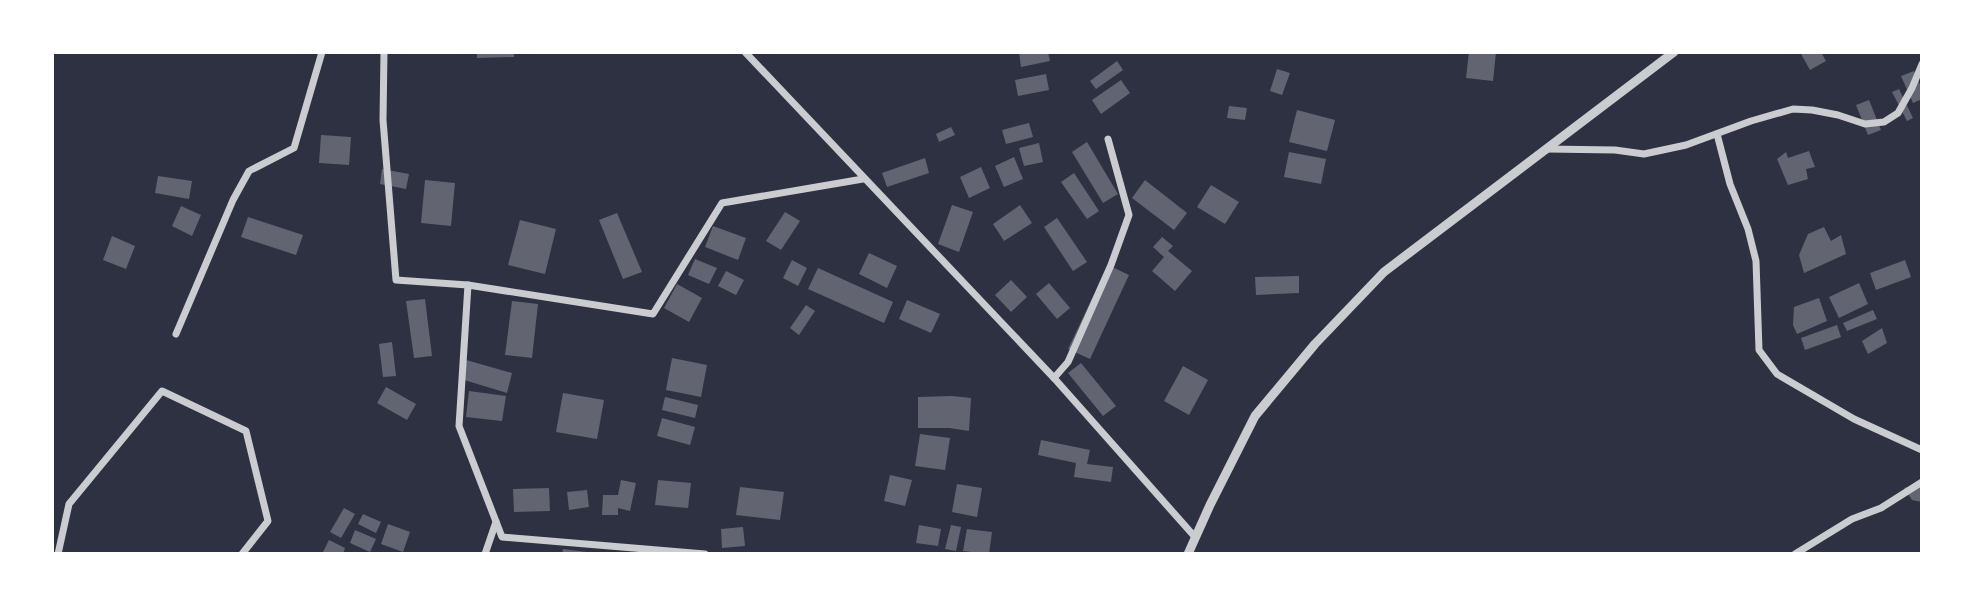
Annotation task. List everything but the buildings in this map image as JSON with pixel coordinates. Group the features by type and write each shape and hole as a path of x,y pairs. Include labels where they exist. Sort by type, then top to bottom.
{"street":[{"path":"176,334 233,200 249,172 294,148 322,52"},
{"path":"384,52 383,120 396,280 468,285 653,314 722,203 863,179"},
{"path":"745,52 1054,378 1195,537"},
{"path":"1188,554 1255,416 1315,344 1384,272 1674,52"},
{"path":"1547,149 1615,150 1644,154 1685,145 1793,109 1838,115 1865,124 1884,122 1898,113 1922,64"},
{"path":"1717,134 1730,184 1748,229 1756,261 1759,350 1777,374 1854,419 1922,450"},
{"path":"1054,378 1068,362 1111,265 1129,215 1108,139"},
{"path":"468,285 460,426 502,537 705,554"},
{"path":"58,554 69,504 162,391 246,431 268,521 242,554"},
{"path":"1795,554 1852,519 1881,508 1922,482"},
{"path":"485,554 496,521"}]}
